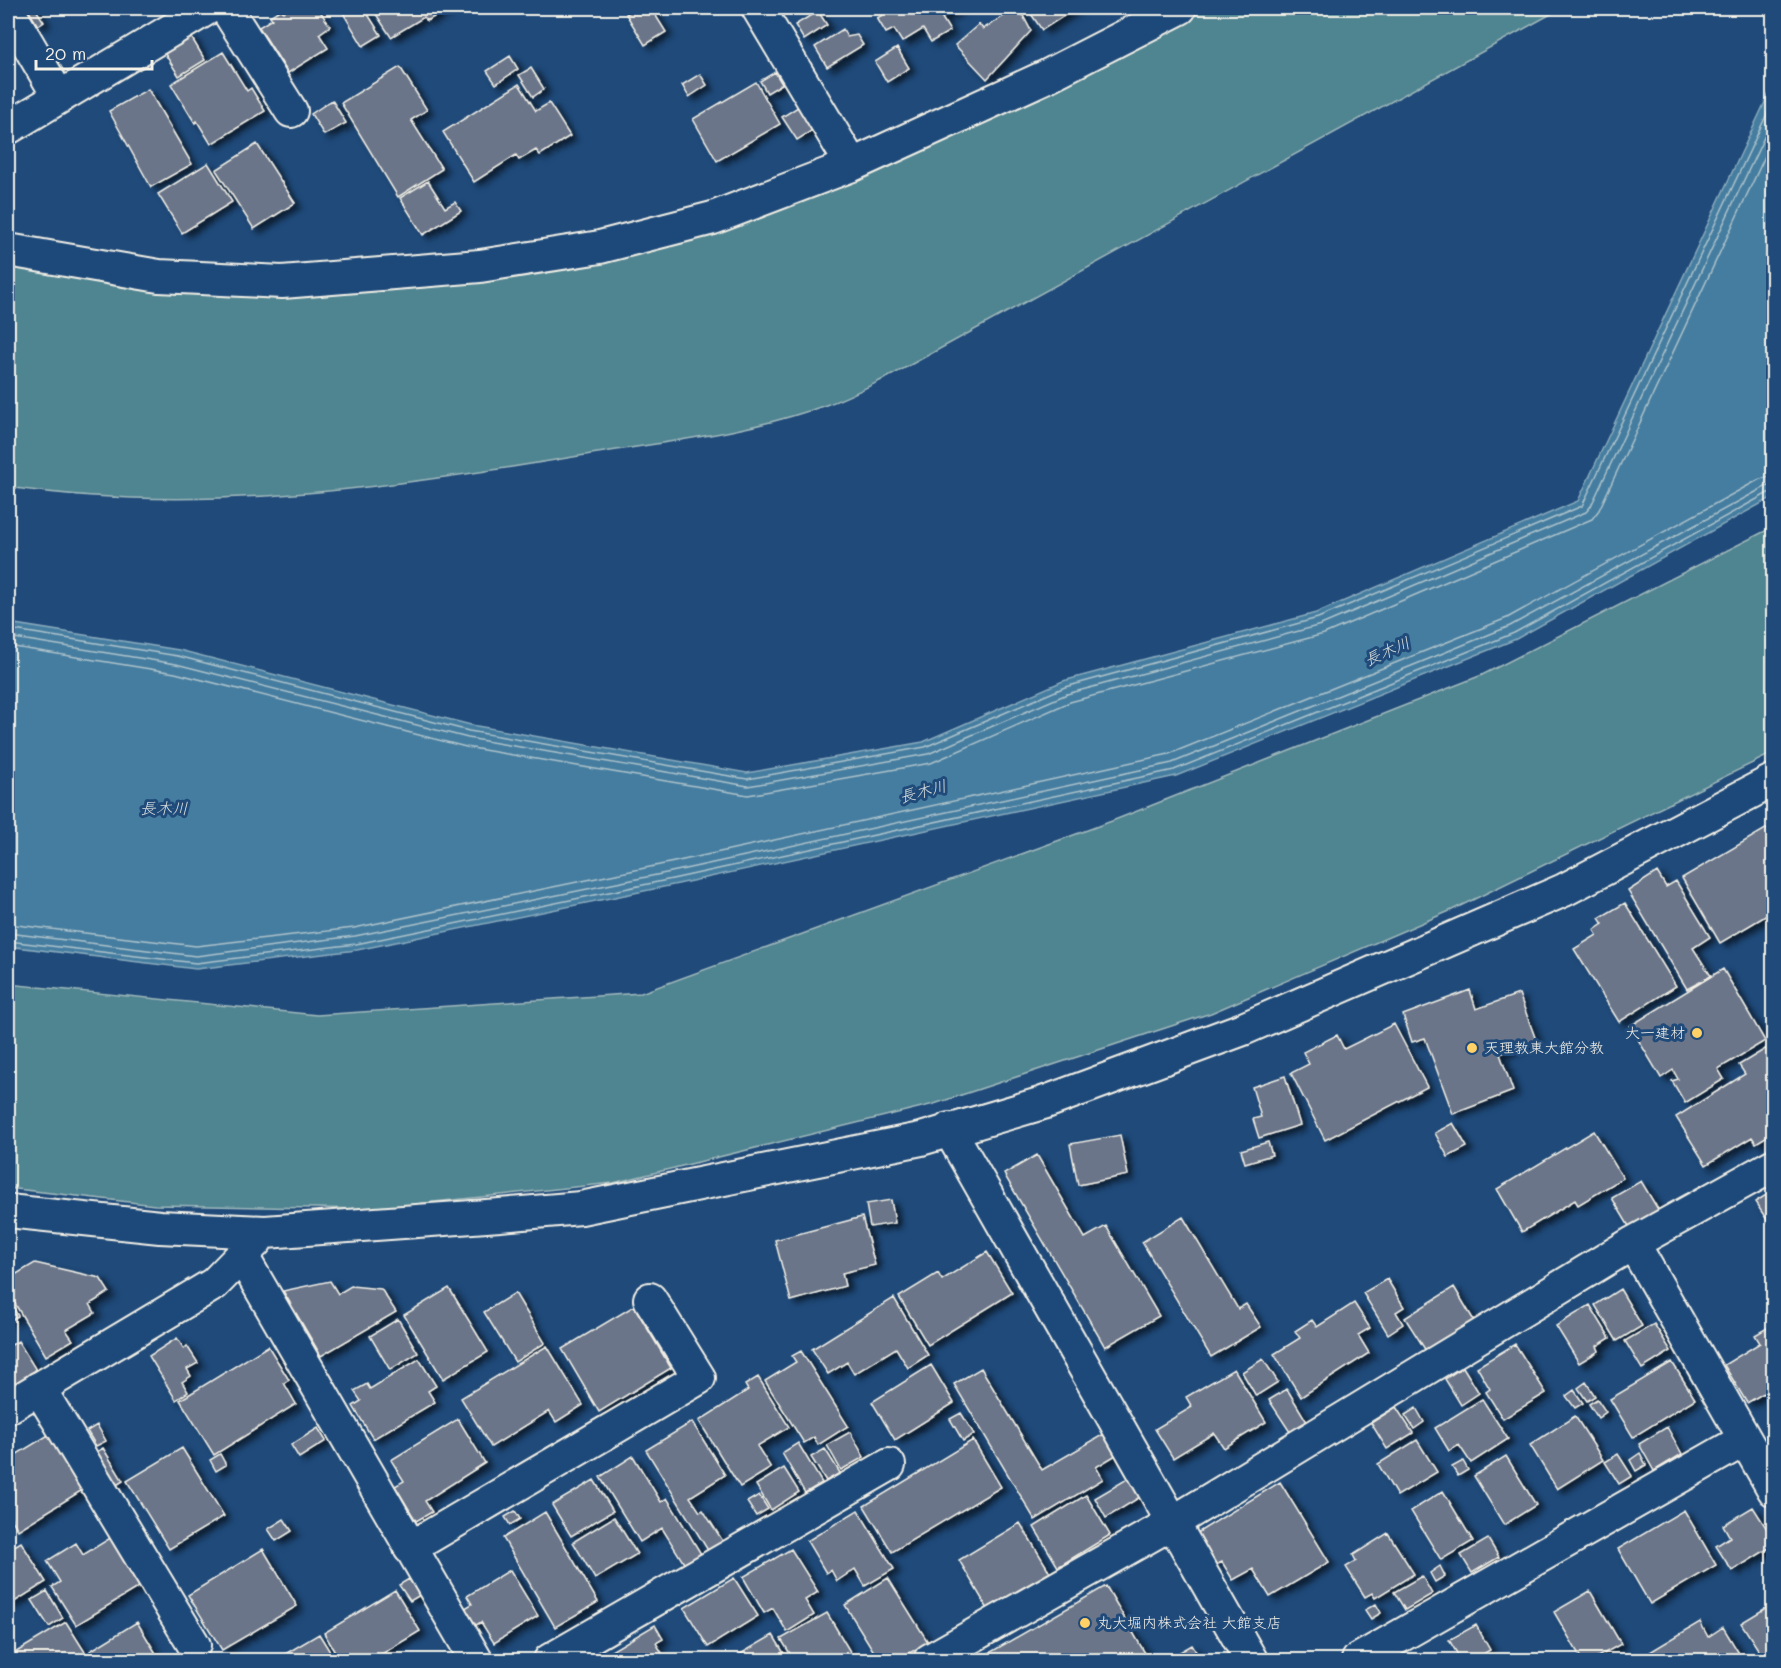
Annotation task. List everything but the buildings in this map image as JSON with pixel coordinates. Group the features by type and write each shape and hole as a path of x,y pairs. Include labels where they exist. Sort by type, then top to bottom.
{"street":[{"path":"8,128 208,8"},
{"path":"226,8 291,111"},
{"path":"758,8 852,165"},
{"path":"8,250 159,276 282,282 480,266 600,247 713,218 852,165 1045,77 1180,8"},
{"path":"8,10 59,97"},
{"path":"8,1212 160,1227 265,1232 581,1208 921,1139 1043,1102 1243,1029 1564,890 1773,780"},
{"path":"949,1130 1251,1660"},
{"path":"930,1660 1172,1523 1633,1243 1773,1165"},
{"path":"8,1407 214,1284 265,1232"},
{"path":"1633,1243 1773,1490"},
{"path":"242,1256 476,1660"},
{"path":"410,1548 699,1378 650,1299"},
{"path":"39,1388 194,1645"},
{"path":"1358,1660 1744,1440"},
{"path":"550,1660 889,1465"}],"green space":[{"path":"1197,8 1562,8 892,375 843,398 796,415 704,436 508,468 294,494 222,498 151,498 79,495 8,487 8,264 262,293 366,292 474,282 842,186"},
{"path":"1773,527 1773,753 1452,910 1211,1013 934,1104 613,1183 367,1209 155,1205 8,1188 8,984 317,1015 641,993 1112,821 1482,675"}],"water":[{"name":"長木川","path":"1773,85 1773,497 1516,639 1176,776 678,884 357,950 196,969 8,946 8,623 179,650 471,725 747,773 923,742 1063,681 1316,613 1578,501"}],"place":[{"name":"大一建材","path":"1697,1033"},
{"name":"天理教東大館分教","path":"1472,1048"},
{"name":"丸大堀内株式会社 大館支店","path":"1085,1623"}]}
